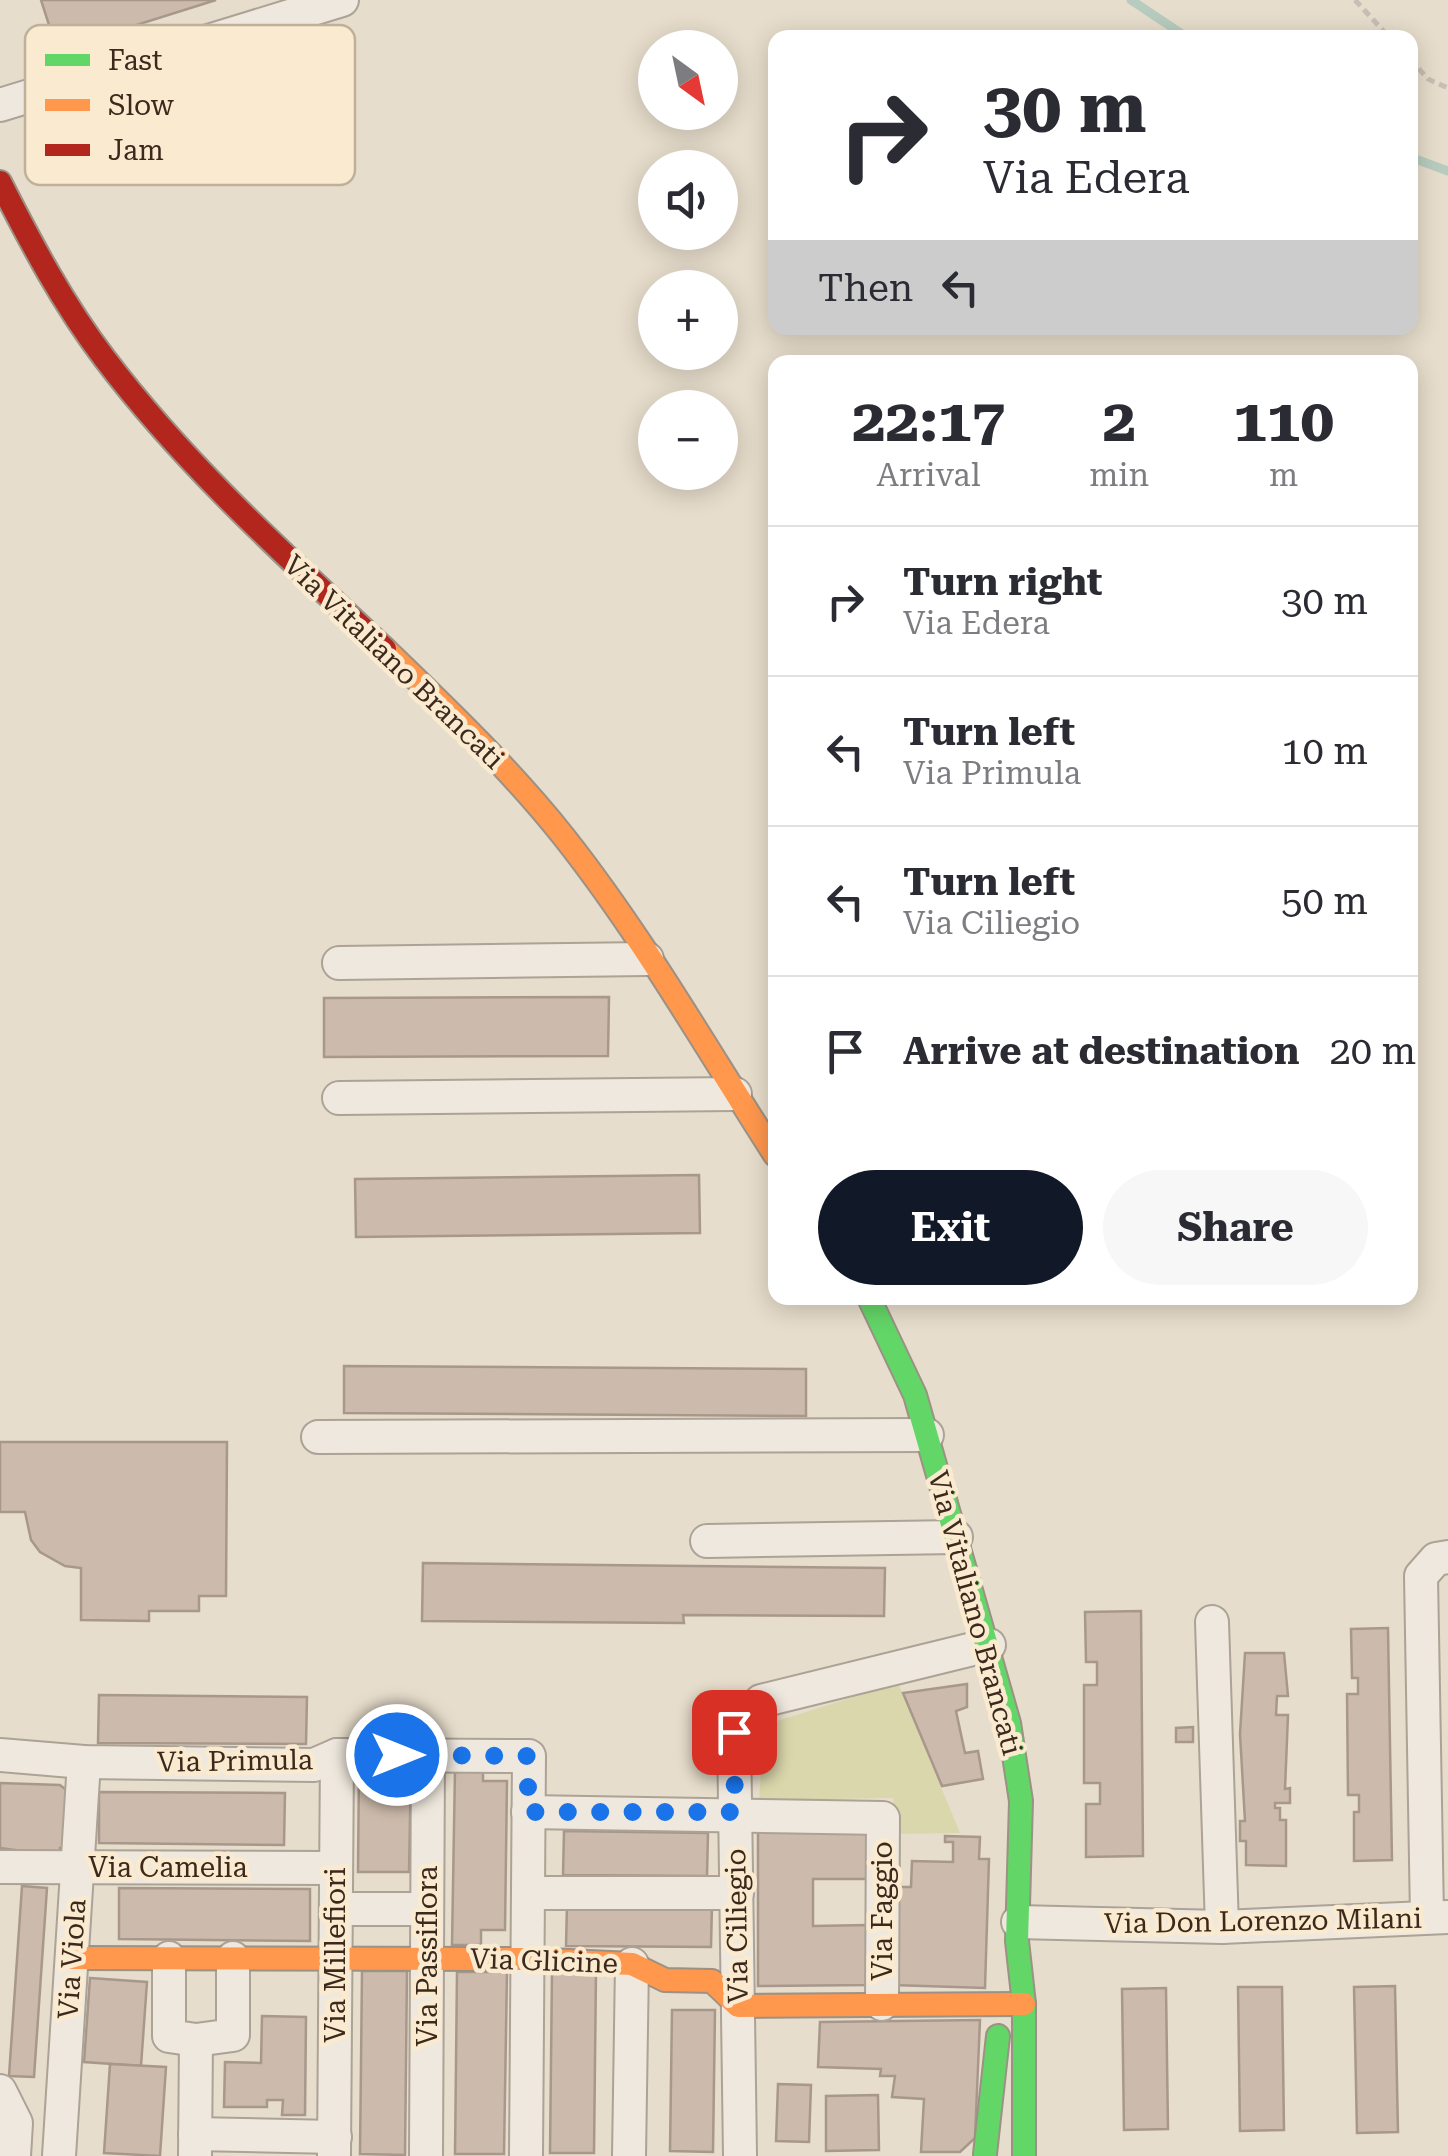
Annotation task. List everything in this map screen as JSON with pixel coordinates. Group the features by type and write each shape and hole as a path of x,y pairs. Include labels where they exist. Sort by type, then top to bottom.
{"street":[{"path":"261,25 342,0"},
{"path":"0,105 25,97"},
{"name":"Via Vitaliano Brancati","path":"0,182 31,249 116,378 192,466 527,793 583,859 768,1144"},
{"path":"339,963 647,959"},
{"path":"338,1098 735,1094"},
{"name":"Via Vitaliano Brancati","path":"873,1305 897,1349 928,1435 1009,1722 1021,1801 1013,2004"},
{"path":"318,1436 928,1435"},
{"path":"707,1540 956,1537"},
{"path":"1434,1566 1437,1917"},
{"path":"1212,1622 1222,1928"},
{"name":"Via Ciliegio","path":"740,2156 734,1732 761,1701 989,1645"},
{"name":"Via Primula","path":"0,1755 84,1762 314,1765 337,1755 528,1756 528,1812"},
{"name":"Via Millefiori","path":"335,2147 337,1755"},
{"name":"Via Passiflora","path":"426,2156 428,1756"},
{"name":"Via Viola","path":"60,2140 84,1762"},
{"path":"526,2156 528,1812 735,1812"},
{"name":"Via Faggio","path":"735,1812 883,1818 882,2004"},
{"name":"Via Camelia","path":"0,1867 336,1868"},
{"path":"528,1893 736,1893"},
{"path":"336,1909 427,1909"},
{"name":"Via Don Lorenzo Milani","path":"1018,1932 1222,1928 1437,1917"},
{"name":"Via Glicine","path":"72,1958 527,1959 632,1964 665,1980 712,1981 738,2006"},
{"path":"169,1958 169,2036 196,2040 233,2036 234,1958"},
{"path":"629,2156 632,1964"},
{"path":"738,2006 1013,2004"},
{"path":"988,2155 1013,2004"},
{"path":"1013,2004 1024,2156"},
{"path":"196,2040 195,2145 335,2147"},
{"path":"0,2092 16,2123 14,2156"},
{"path":"16,2123 60,2140"}],"path":[{"path":"1356,0 1383,30"},
{"path":"1418,67 1428,78 1448,88"}],"shaded area":[{"path":"898,1683 960,1833 895,1834 893,1798 759,1800 764,1731 777,1721"}],"building":[{"path":"41,0 216,0 136,25 49,25"},
{"path":"609,997 608,1056 324,1057 324,998"},
{"path":"699,1175 700,1233 356,1237 355,1179"},
{"path":"344,1366 806,1369 806,1416 344,1413"},
{"path":"0,1442 227,1442 226,1596 199,1596 199,1611 149,1611 149,1621 81,1620 81,1568 65,1566 40,1552 31,1540 25,1512 0,1512"},
{"path":"423,1563 885,1568 884,1616 683,1615 684,1623 422,1621"},
{"path":"1141,1611 1143,1856 1086,1857 1086,1804 1100,1804 1100,1783 1084,1783 1084,1685 1097,1685 1097,1662 1086,1662 1085,1612"},
{"path":"1388,1628 1392,1860 1354,1861 1354,1812 1359,1812 1359,1795 1348,1795 1347,1694 1358,1694 1358,1678 1352,1678 1351,1629"},
{"path":"1245,1653 1284,1653 1288,1696 1277,1696 1276,1715 1288,1715 1285,1789 1290,1788 1290,1803 1275,1803 1275,1808 1280,1808 1280,1820 1286,1820 1286,1866 1246,1865 1246,1841 1240,1841 1240,1821 1245,1821 1240,1734"},
{"path":"967,1684 967,1707 956,1711 965,1753 978,1751 983,1779 942,1786 903,1693"},
{"path":"99,1695 307,1697 306,1744 98,1743"},
{"path":"1193,1727 1193,1742 1176,1742 1176,1728"},
{"path":"359,1767 411,1768 409,1872 358,1872"},
{"path":"455,1769 483,1769 483,1781 507,1781 505,1930 481,1930 481,1945 452,1945"},
{"path":"0,1783 60,1785 70,1793 67,1848 60,1848 60,1856 0,1848"},
{"path":"99,1792 285,1793 284,1845 99,1843"},
{"path":"868,1829 868,1879 813,1879 813,1926 868,1925 868,1985 758,1986 758,1830"},
{"path":"564,1831 708,1833 707,1876 563,1875"},
{"path":"945,1836 980,1837 979,1859 989,1859 985,1988 893,1985 892,1887 911,1887 912,1861 953,1862 953,1842 945,1842"},
{"path":"22,1886 47,1888 34,2077 9,2076"},
{"path":"119,1888 310,1889 310,1941 119,1939"},
{"path":"567,1904 712,1905 711,1947 566,1946"},
{"path":"362,1971 407,1971 405,2155 360,2154"},
{"path":"552,1971 596,1971 594,2153 550,2153"},
{"path":"457,1972 507,1972 504,2154 455,2154"},
{"path":"90,1978 147,1982 141,2066 84,2062"},
{"path":"1395,1986 1398,2132 1357,2133 1354,1987"},
{"path":"1238,1987 1282,1987 1284,2130 1240,2131"},
{"path":"1166,1988 1168,2129 1124,2130 1122,1989"},
{"path":"672,2010 715,2010 713,2152 670,2151"},
{"path":"262,2016 306,2017 305,2115 282,2115 283,2100 267,2100 267,2107 224,2107 225,2062 261,2063"},
{"path":"980,2020 975,2138 960,2152 921,2152 924,2099 892,2097 895,2076 880,2076 881,2069 818,2067 820,2022"},
{"path":"110,2064 166,2067 160,2156 104,2153"},
{"path":"778,2084 811,2085 809,2142 776,2141"},
{"path":"878,2095 879,2150 826,2151 826,2096"}],"waterway":[{"path":"1131,0 1176,30"},
{"path":"1418,160 1448,171"}],"traffic: fast":[{"path":"872,1305 915,1395 1009,1723 1021,1801 1017,1941 1024,2004 1024,2156"},
{"path":"985,2154 998,2036"}],"traffic: slow":[{"path":"385,649 500,763 564,837 647,953 768,1144"},
{"path":"72,1958 527,1959 632,1964 665,1980 712,1981 738,2006 1024,2004"}],"traffic: jam":[{"path":"0,182 61,295 136,398 239,510 385,649"}],"route":[{"path":"397,1755 528,1756 528,1812 735,1812 734,1732"}]}
